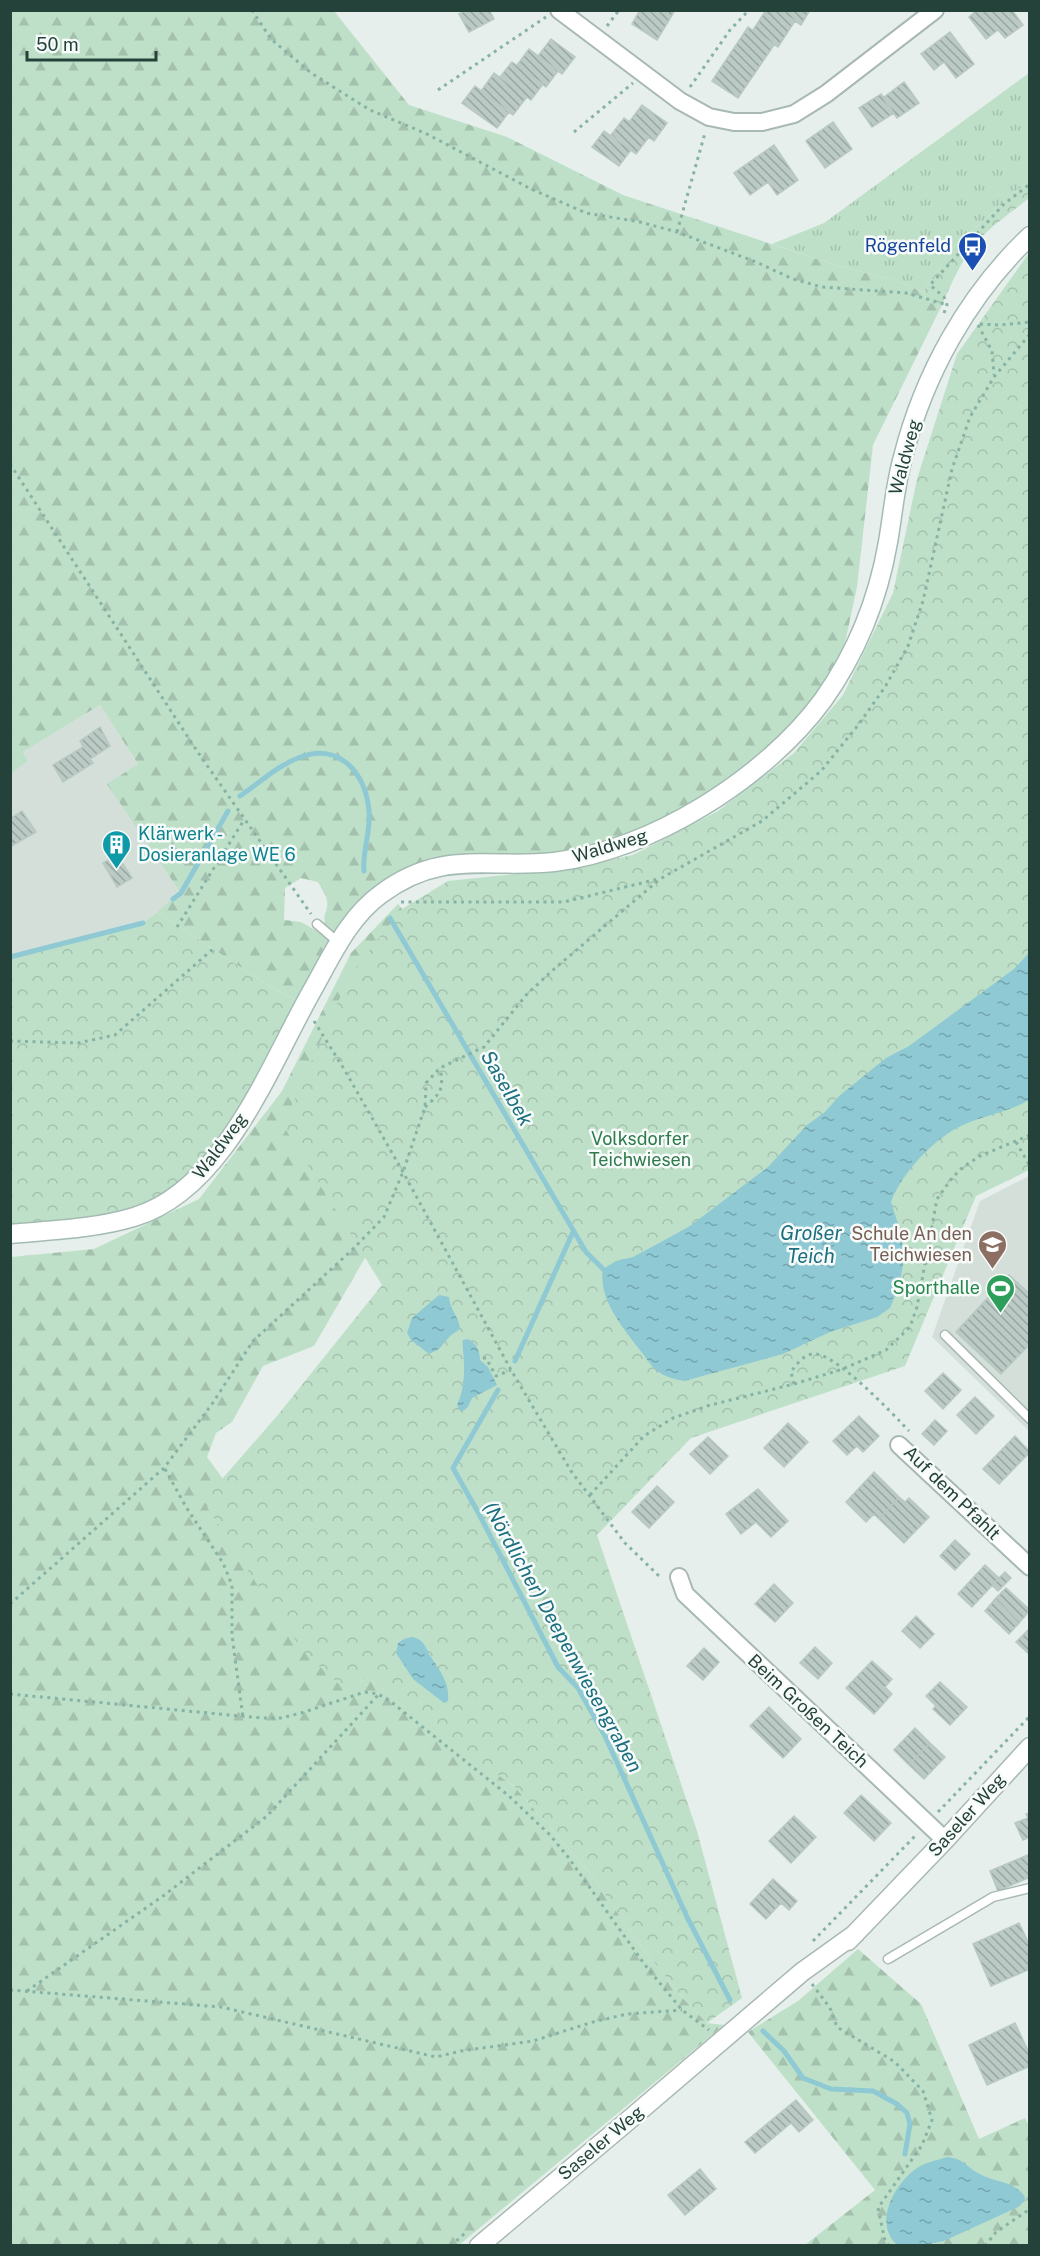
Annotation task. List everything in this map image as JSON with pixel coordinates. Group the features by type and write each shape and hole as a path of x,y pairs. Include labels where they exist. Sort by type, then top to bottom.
{"main road":[{"name":"Waldweg","path":"10,1234 90,1227 113,1222 138,1216 181,1194 198,1177 241,1122 339,943 363,910 392,886 410,876 438,866 524,864 569,860 636,841 685,816 717,796 748,774 787,740 837,680 860,637 880,576 895,490 910,430 934,369 971,320 986,283 1029,236"},
{"name":"Saseler Weg","path":"716,2035 810,1982 945,1840 1029,1747"},
{"name":"Saseler Weg","path":"473,2238 716,2035 855,1934"}],"street":[{"path":"552,14 644,74 680,101 709,117 734,122 762,122 794,114 826,94 935,10"},
{"name":"Auf dem Pfahlt","path":"899,1445 1029,1567"},
{"name":"Beim Großen Teich","path":"679,1577 685,1594 945,1840"}],"lane":[{"path":"317,924 339,943"},
{"path":"945,1335 1029,1419"},
{"path":"888,1959 993,1897 1029,1888"}],"path":[{"path":"252,10 271,39 311,73 370,110 427,134 531,189 586,213 639,222 677,232 756,262 792,279 822,287 906,293 947,305 971,320 999,326 1029,322"},
{"path":"680,101 730,30 749,10"},
{"path":"438,90 552,14"},
{"path":"574,132 644,74"},
{"path":"677,232 709,117"},
{"path":"943,316 947,305 944,297 930,285 1004,204 1029,184"},
{"path":"971,320 984,316"},
{"path":"971,320 973,332"},
{"path":"971,320 992,351 994,377"},
{"path":"10,464 244,820 317,924"},
{"path":"177,927 244,820"},
{"path":"409,897 397,902 564,902 660,879"},
{"path":"10,1041 78,1043 115,1035 213,949"},
{"path":"304,1005 404,1172 511,1370 571,1471 625,1543 659,1576 679,1577"},
{"path":"10,1604 165,1468 212,1404 253,1341 351,1251 384,1216 404,1172 425,1107 426,1083 440,1068 484,1047"},
{"path":"425,1107 438,1096 443,1084 440,1068"},
{"path":"590,1495 644,1436 673,1418 707,1406 843,1369 886,1350 910,1327 917,1307 937,1199 963,1167 980,1156 1029,1135"},
{"path":"1016,1142 1029,1166"},
{"path":"794,1384 791,1372 798,1362 810,1354 823,1355 834,1365 843,1369"},
{"path":"483,1358 486,1358 496,1376 511,1370"},
{"name":"Auf dem Pfahlt","path":"843,1369 876,1395 911,1432 899,1445"},
{"path":"165,1468 186,1508 223,1563 232,1585 232,1635 243,1718"},
{"path":"10,1694 243,1718 281,1718 354,1694 365,1692 378,1694 490,1780 531,1815 581,1875 645,1965 682,2010 716,2035"},
{"path":"25,1992 163,1896 267,1816 378,1694"},
{"path":"811,1943 1029,1716"},
{"path":"810,1982 830,2008 837,2027 895,2062 923,2091 932,2120 922,2145 878,2208 885,2241 889,2246"},
{"path":"10,1990 221,2007 436,2057 460,2050 533,2041 627,2014 682,2010"},
{"path":"701,2037 716,2035"},
{"path":"985,2246 996,2232 1029,2209"},
{"path":"451,2246 473,2238"}],"shaded area":[{"path":"100,705 138,764 108,784 181,893 143,923 11,957 11,774 28,761 23,752"},
{"name":"Schule An den Teichwiesen","path":"1029,1176 1029,1431 932,1337 980,1201"}],"green space":[{"path":"11,11 334,11 409,105 507,137 623,195 832,264 897,281 923,292 927,300 940,309 873,445 857,587 837,680 771,755 636,841 410,876 340,943 321,926 325,922 327,904 318,882 301,878 285,888 284,920 301,922 317,931 320,927 339,943 304,1005 266,984 157,912 180,892 107,784 138,764 100,705 23,752 28,761 11,774"},
{"path":"1029,73 1029,180 952,249 923,292 897,281 832,264 772,244 824,223"},
{"path":"1029,180 1029,198 995,225 970,250 940,309 927,300 923,292 952,249"},
{"name":"Volksdorfer Teichwiesen","path":"1029,253 1029,1170 976,1196 905,1366 691,1438 597,1535 697,1831 742,1998 707,2023 681,1996 632,1934 594,1878 515,1787 455,1751 368,1677 357,1684 343,1688 305,1653 275,1612 203,1501 277,1416 382,1285 283,1125 350,975 402,909 448,881 571,868 633,855 718,811 794,753 843,695 893,593 917,479 957,354"},
{"path":"398,904 402,909 388,1218 314,1346 263,1366 232,1422 216,1433 207,1457 271,1545 357,1684 368,1677 398,1702 515,1787 594,1878 632,1934 681,1996 707,2023 724,2025 459,2245 11,2246 11,1257 94,1249 199,1199 282,1091 351,953"},
{"path":"157,912 266,984 304,1005 241,1122 161,1206 11,1234 11,957 143,923"},
{"path":"858,1949 921,2004 979,2139 1025,2118 1030,2128 1029,2245 805,2245 875,2190 748,2032 798,2001"}],"water":[{"name":"Großer Teich","path":"1029,953 1029,1100 952,1131 931,1147 911,1168 891,1202 902,1236 903,1265 899,1287 890,1308 877,1317 830,1332 783,1354 684,1381 657,1371 613,1312 604,1291 603,1269 616,1261 633,1257 690,1226 768,1167 807,1125 886,1058 909,1046 1014,969"},
{"path":"439,1295 449,1297 460,1329 450,1336 439,1349 429,1354 411,1340 407,1333 412,1318"},
{"path":"468,1339 477,1348 480,1360 488,1367 497,1385 472,1398 468,1407 460,1411 457,1405 464,1378 463,1340"},
{"path":"412,1637 424,1644 441,1672 446,1683 448,1701 444,1703 413,1679 396,1653 398,1643"},
{"path":"948,2157 961,2161 984,2176 1015,2187 1025,2197 1025,2201 1018,2207 944,2241 925,2245 897,2245 890,2236 887,2226 889,2204 894,2194 917,2168"}],"building":[{"path":"466,10 489,10 494,19 469,32 459,14"},
{"path":"640,10 650,10 668,22 657,40 632,24"},
{"path":"650,10 675,10 668,22"},
{"path":"766,10 778,10 795,21 778,47 753,30"},
{"path":"778,10 810,10 801,25"},
{"path":"977,10 1012,10 1023,25 1005,38 998,30 986,39 969,17"},
{"path":"748,27 774,45 738,98 712,81"},
{"path":"950,32 974,64 956,78 944,62 934,70 921,54"},
{"path":"551,39 575,57 562,74 538,56"},
{"path":"529,49 558,71 546,87 517,65"},
{"path":"512,62 543,84 531,100 500,77"},
{"path":"494,73 527,97 513,115 481,91"},
{"path":"904,82 919,103 897,118 883,98"},
{"path":"475,86 509,112 497,128 462,103"},
{"path":"881,94 894,113 872,127 859,108"},
{"path":"642,105 667,123 654,141 629,122"},
{"path":"624,118 649,137 636,154 611,135"},
{"path":"833,122 852,149 825,168 806,141"},
{"path":"604,131 631,150 619,166 592,147"},
{"path":"774,145 798,180 777,195 768,182 750,195 734,173"},
{"path":"100,727 110,746 90,759 93,763 63,782 53,765 83,747 80,741"},
{"path":"22,811 36,832 10,847 10,819"},
{"name":"Klärwerk - Dosieranlage WE 6","path":"117,855 132,878 117,887 103,863"},
{"name":"Sporthalle","path":"1009,1275 1030,1294 1030,1344 1001,1374 956,1332"},
{"path":"943,1373 961,1390 943,1409 925,1391"},
{"path":"975,1397 994,1416 976,1434 957,1415"},
{"path":"859,1416 879,1436 863,1452 857,1446 847,1455 833,1441"},
{"path":"935,1420 947,1431 934,1445 922,1434"},
{"path":"788,1423 808,1442 784,1467 764,1448"},
{"path":"1015,1436 1030,1452 999,1484 983,1469"},
{"path":"708,1437 728,1456 710,1474 690,1454"},
{"path":"874,1472 899,1497 879,1519 874,1514 866,1522 846,1502"},
{"path":"657,1486 674,1502 649,1528 632,1512"},
{"path":"758,1489 788,1521 771,1537 756,1522 741,1534 726,1514"},
{"path":"899,1497 905,1502 909,1498 929,1517 904,1543 879,1519"},
{"path":"955,1540 970,1554 955,1570 940,1556"},
{"path":"985,1565 999,1578 972,1607 958,1594"},
{"path":"1005,1572 1011,1578 998,1591 992,1585"},
{"path":"774,1584 793,1603 775,1622 755,1604"},
{"path":"1006,1588 1030,1610 1020,1622 995,1599"},
{"path":"995,1599 1020,1622 1009,1634 985,1611"},
{"path":"916,1616 934,1634 920,1648 902,1631"},
{"path":"1030,1628 1030,1655 1016,1642"},
{"path":"815,1647 832,1663 818,1679 800,1663"},
{"path":"704,1648 719,1662 703,1680 687,1666"},
{"path":"872,1661 892,1679 885,1687 892,1694 874,1714 846,1688"},
{"path":"940,1682 967,1707 950,1725 933,1709 936,1706 926,1696"},
{"path":"769,1707 801,1739 783,1758 750,1726"},
{"path":"915,1728 930,1743 909,1765 894,1750"},
{"path":"930,1743 945,1757 924,1779 909,1765"},
{"path":"861,1795 891,1823 874,1841 844,1813"},
{"path":"1030,1813 1030,1837 1023,1840 1015,1823 1028,1818 1026,1814"},
{"path":"794,1816 816,1837 791,1863 769,1841"},
{"path":"1030,1854 1030,1877 998,1891 990,1871"},
{"path":"773,1879 797,1901 789,1910 781,1903 766,1919 750,1904"},
{"path":"1019,1923 1030,1946 1030,1969 991,1986 973,1944"},
{"path":"1015,2023 1030,2055 1030,2066 987,2085 969,2045"},
{"path":"796,2100 813,2120 799,2132 791,2123 755,2153 745,2142"},
{"path":"700,2169 716,2189 685,2215 668,2195"}],"waterway":[{"name":"Saselbek","path":"240,796 290,761 313,754 338,757 356,773 367,797 369,819 364,871"},
{"name":"Saselbek","path":"173,899 181,893 228,811"},
{"name":"Saselbek","path":"390,918 586,1252 603,1269"},
{"name":"Saselbek","path":"10,957 143,923"},
{"name":"(Nördlicher) Deepenwiesengraben","path":"515,1361 573,1232"},
{"name":"(Nördlicher) Deepenwiesengraben","path":"498,1390 453,1468 558,1667 578,1688 605,1736 687,1917 730,2000"},
{"name":"(Nördlicher) Deepenwiesengraben","path":"763,2031 784,2051 803,2078 831,2089 873,2091 897,2104 907,2113 910,2124 905,2154"}],"place":[{"name":"Rögenfeld","path":"972,272"},
{"name":"Klärwerk - Dosieranlage WE 6","path":"117,870"},
{"name":"Schule An den Teichwiesen","path":"993,1270"},
{"name":"Sporthalle","path":"1001,1314"}]}
